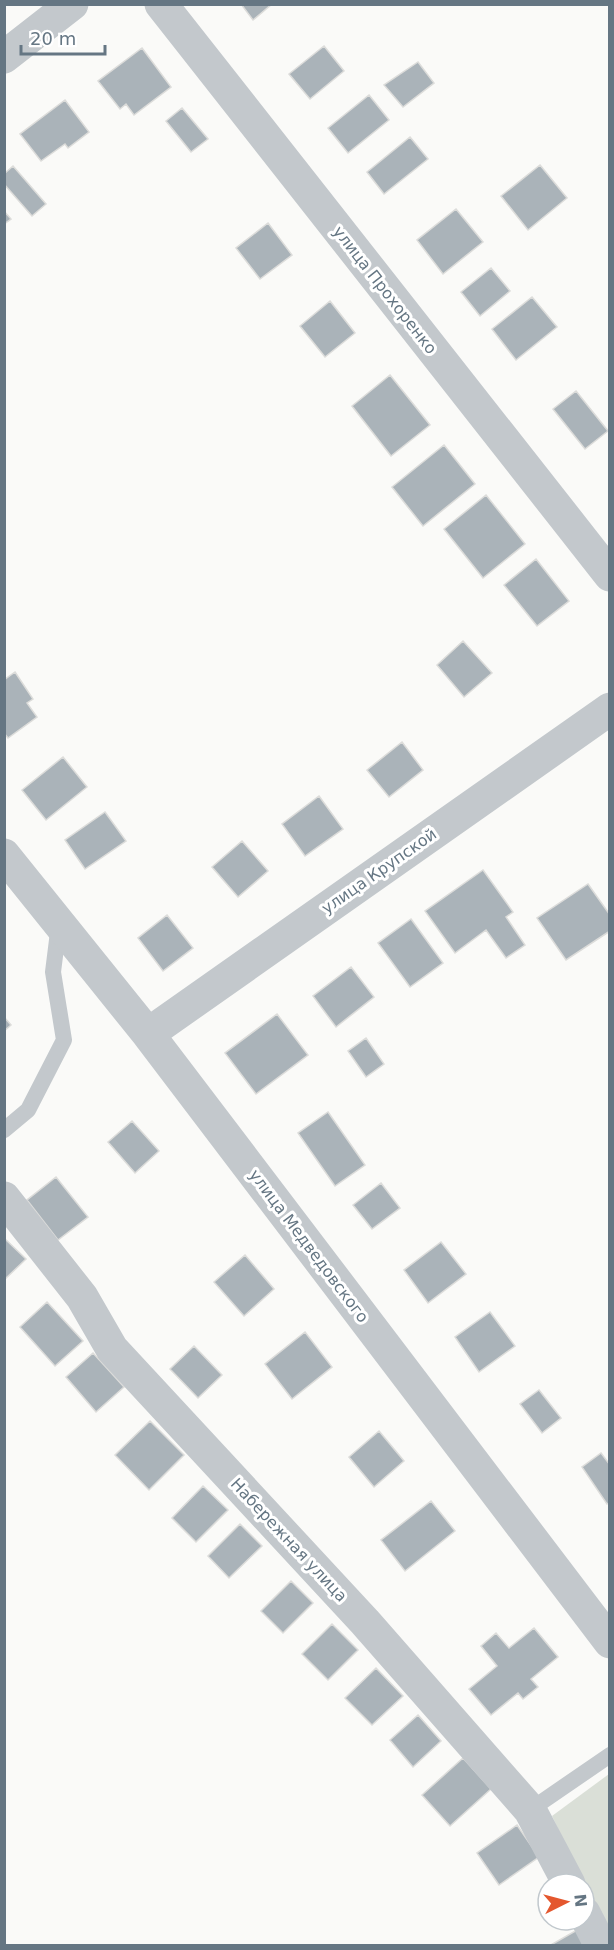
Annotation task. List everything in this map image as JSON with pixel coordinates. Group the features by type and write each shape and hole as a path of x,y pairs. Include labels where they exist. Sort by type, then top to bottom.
{"street":[{"path":"4,57 72,4"},
{"name":"улица Прохоренко","path":"161,4 609,575"},
{"name":"улица Крупской","path":"148,1034 609,709"},
{"name":"улица Медведовского","path":"4,855 148,1034 609,1642"},
{"name":"Набережная улица","path":"4,1198 82,1297 112,1349 365,1622 530,1810 563,1872"},
{"path":"594,1932 601,1946"}],"lane":[{"path":"4,1130 28,1110 64,1040 52,972 60,924"},
{"path":"530,1810 609,1755"}],"shaded area":[{"path":"609,1774 609,1933 596,1906 596,1872 579,1872 552,1816"}],"building":[{"path":"241,4 272,4 253,20"},
{"path":"324,46 344,71 310,99 289,74"},
{"path":"142,48 171,87 134,115 126,104 120,109 98,81"},
{"path":"418,62 434,83 403,107 384,85"},
{"path":"369,95 389,120 348,153 328,128"},
{"path":"65,100 89,132 68,148 65,144 41,161 20,134"},
{"path":"182,108 208,139 191,152 166,121"},
{"path":"410,137 428,159 384,194 367,172"},
{"path":"540,165 567,198 528,230 501,196"},
{"path":"13,166 46,204 32,216 4,184 4,174"},
{"path":"456,209 483,242 443,274 417,240"},
{"path":"4,211 11,219 4,224"},
{"path":"268,223 292,255 260,279 236,248"},
{"path":"491,268 510,291 480,316 461,292"},
{"path":"532,297 557,327 516,360 492,329"},
{"path":"330,301 355,333 325,357 300,326"},
{"path":"390,375 430,425 391,456 352,406"},
{"path":"576,391 608,431 585,449 553,409"},
{"path":"444,445 475,484 423,526 392,487"},
{"path":"486,495 525,544 483,578 444,529"},
{"path":"536,559 569,601 537,626 504,585"},
{"path":"463,641 492,673 464,697 437,665"},
{"path":"15,672 33,699 27,703 37,717 8,738 4,733 4,680"},
{"path":"402,742 423,770 389,797 367,770"},
{"path":"63,757 87,787 46,820 22,790"},
{"path":"319,796 343,829 305,856 282,824"},
{"path":"105,812 126,841 85,869 65,840"},
{"path":"242,841 268,871 238,897 212,867"},
{"path":"483,870 513,912 506,917 525,945 506,958 486,930 455,953 425,911"},
{"path":"588,884 610,915 610,931 566,960 537,918"},
{"path":"167,915 193,948 163,971 138,938"},
{"path":"411,919 443,963 410,987 378,943"},
{"path":"351,967 374,997 336,1027 313,996"},
{"path":"277,1014 308,1055 256,1094 225,1053"},
{"path":"4,1017 11,1025 4,1031"},
{"path":"366,1038 384,1064 366,1077 348,1051"},
{"path":"328,1112 365,1165 335,1186 298,1133"},
{"path":"132,1121 159,1151 135,1173 108,1142"},
{"path":"56,1177 88,1217 58,1240 27,1200"},
{"path":"381,1183 400,1208 372,1229 353,1205"},
{"path":"4,1238 26,1259 4,1280"},
{"path":"441,1242 466,1274 428,1303 404,1270"},
{"path":"245,1255 274,1289 244,1316 214,1282"},
{"path":"47,1302 83,1341 55,1366 20,1327"},
{"path":"490,1312 515,1346 479,1372 455,1337"},
{"path":"305,1332 332,1367 292,1399 265,1364"},
{"path":"194,1346 222,1375 198,1398 170,1369"},
{"path":"93,1353 124,1387 96,1412 66,1377"},
{"path":"539,1390 561,1418 542,1433 520,1404"},
{"path":"150,1421 184,1455 149,1490 115,1455"},
{"path":"379,1431 404,1461 374,1487 349,1457"},
{"path":"601,1453 610,1465 610,1502 607,1504 582,1467"},
{"path":"203,1486 228,1510 196,1542 172,1518"},
{"path":"431,1501 455,1531 405,1571 381,1540"},
{"path":"240,1524 262,1546 229,1578 208,1556"},
{"path":"291,1581 313,1603 283,1633 261,1611"},
{"path":"332,1624 358,1650 328,1680 302,1654"},
{"path":"534,1628 558,1657 531,1679 538,1687 523,1699 518,1693 491,1715 469,1689 497,1666 481,1646 496,1633 509,1648"},
{"path":"376,1668 403,1696 372,1725 345,1698"},
{"path":"418,1715 441,1741 413,1767 390,1740"},
{"path":"463,1758 491,1789 450,1826 422,1795"},
{"path":"517,1825 539,1857 499,1885 477,1853"},
{"path":"574,1932 578,1932 586,1946 549,1946"}]}
